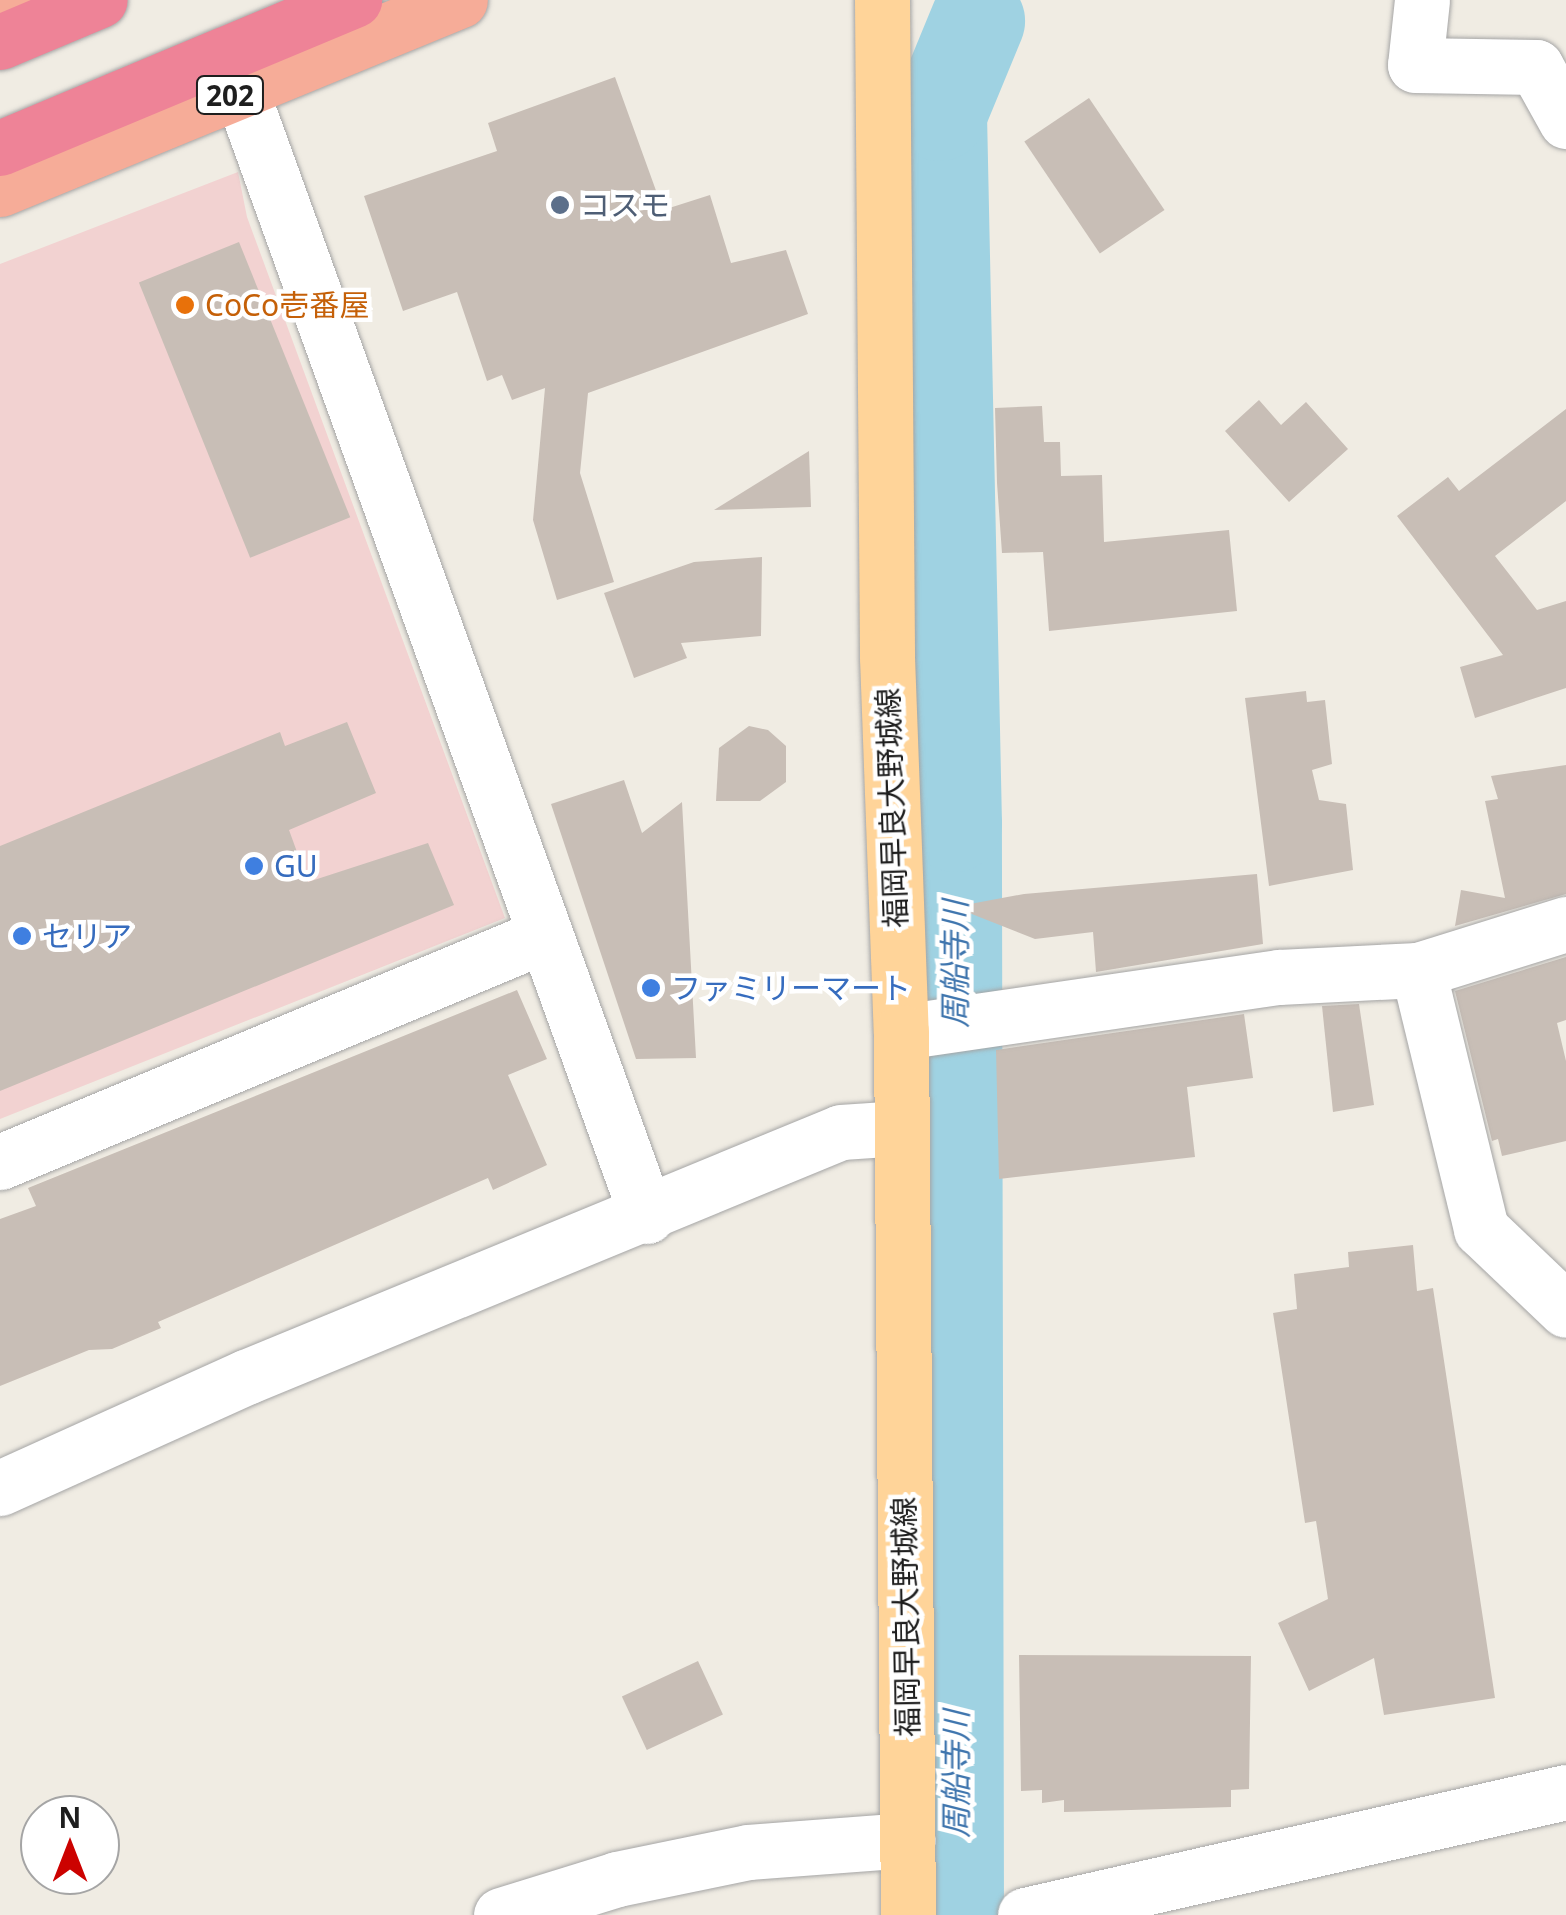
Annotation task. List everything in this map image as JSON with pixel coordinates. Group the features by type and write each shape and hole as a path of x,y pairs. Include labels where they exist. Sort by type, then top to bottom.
{"highway":[{"path":"0,42 100,0"},
{"path":"0,148 354,0"},
{"name":"202","path":"0,189 460,0"}],"main road":[{"name":"福岡早良大野城線","path":"882,0 886,657 901,1032 908,1915"}],"street":[{"path":"1422,0 1415,65 1536,66 1566,121"},
{"path":"241,91 646,1216"},
{"path":"901,1032 1279,977 1418,970 1566,924"},
{"path":"0,1162 543,936"},
{"path":"1418,970 1480,1229 1566,1310"},
{"path":"0,1488 246,1376 646,1216 841,1132 901,1128"},
{"path":"1025,1915 1566,1792"},
{"path":"501,1915 617,1880 748,1852 908,1840"}],"shaded area":[{"path":"238,172 247,217 505,918 0,1119 0,264"}],"building":[{"path":"615,77 663,210 710,195 731,263 786,250 808,314 588,393 580,473 614,582 557,600 533,520 545,388 512,400 502,375 487,381 457,292 403,311 364,196 497,151 488,123"},
{"path":"1089,98 1164,210 1100,254 1024,142"},
{"path":"239,242 350,517 250,558 139,282"},
{"path":"1259,400 1281,425 1306,402 1348,449 1289,502 1225,431"},
{"path":"1042,406 1044,442 1060,442 1061,476 1102,475 1104,542 1229,530 1237,611 1049,631 1043,552 1002,553 997,483 995,408"},
{"path":"1566,409 1566,501 1495,556 1537,610 1566,601 1566,688 1475,718 1460,667 1503,655 1397,516 1448,477 1459,491"},
{"path":"809,451 811,507 714,510"},
{"path":"762,557 761,636 681,643 687,658 634,678 604,593 694,562"},
{"path":"1306,691 1307,702 1325,700 1332,764 1312,770 1319,800 1346,804 1353,870 1269,886 1245,698"},
{"path":"347,722 376,793 289,830 308,882 428,843 454,905 0,1091 0,846 280,732 285,746"},
{"path":"749,726 768,730 786,746 786,782 760,801 716,801 719,748"},
{"path":"1566,765 1566,894 1455,926 1461,890 1505,898 1485,801 1498,799 1491,776"},
{"path":"624,780 642,833 682,802 696,1058 636,1059 551,804"},
{"path":"1257,874 1263,944 1096,972 1093,932 1035,939 954,907 1024,894"},
{"path":"1566,957 1566,1020 1557,1023 1566,1061 1566,1141 1502,1156 1498,1139 1492,1141 1455,991"},
{"path":"517,990 547,1059 508,1075 547,1165 493,1190 488,1178 158,1322 161,1328 112,1349 89,1350 0,1386 0,1219 36,1206 28,1188"},
{"path":"1359,1004 1374,1105 1333,1112 1322,1006"},
{"path":"1244,1014 1253,1078 1187,1087 1195,1157 999,1179 996,1050"},
{"path":"1413,1245 1417,1291 1433,1288 1495,1698 1384,1715 1374,1658 1309,1691 1278,1623 1328,1599 1316,1521 1305,1523 1273,1313 1297,1309 1294,1274 1349,1267 1348,1252"},
{"path":"1019,1655 1251,1656 1249,1789 1231,1790 1231,1807 1064,1812 1064,1800 1042,1803 1042,1790 1021,1791"},
{"path":"698,1661 723,1714 647,1750 622,1696"}],"waterway":[{"name":"周船寺川","path":"956,1915 954,824 939,113 977,21"}],"place":[{"name":"コスモ","path":"560,205"},
{"name":"CoCo壱番屋","path":"185,305"},
{"name":"GU","path":"254,866"},
{"name":"セリア","path":"22,936"},
{"name":"ファミリーマート","path":"651,988"}]}
